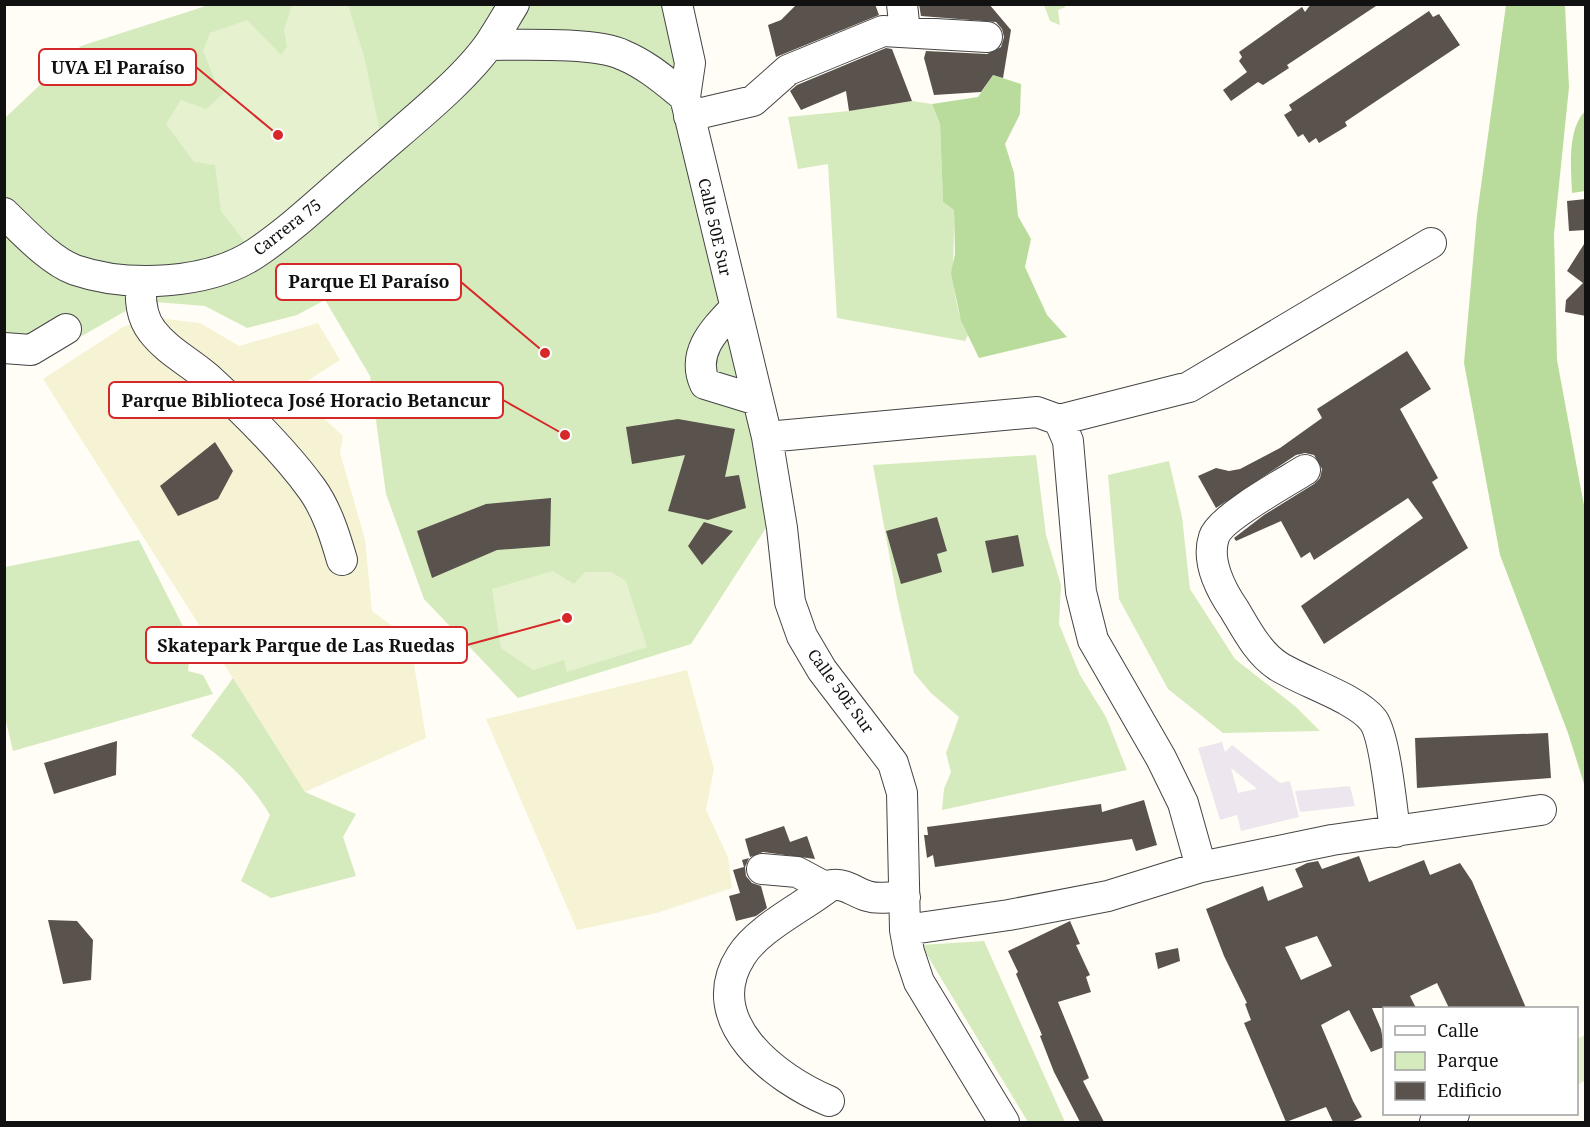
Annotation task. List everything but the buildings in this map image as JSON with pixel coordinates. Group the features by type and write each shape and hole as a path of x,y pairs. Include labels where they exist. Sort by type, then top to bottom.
{"street":[{"name":"Carrera 75","path":"4,213 36,244 74,270 141,283 207,274 254,254 304,216 460,76 489,45 514,4"},
{"name":"Calle 50E Sur","path":"677,4 690,63 687,106 766,438 782,528 790,602 802,636 822,670 893,763 899,783 904,830 905,930 909,952 919,982 1004,1122"},
{"path":"489,45 581,48 621,54 652,70 687,106 753,101 788,70 883,31 904,18 987,37"},
{"path":"766,438 1037,412 1059,420 1189,387 1431,243"},
{"path":"141,283 143,312 151,331 206,376 250,418 312,489 334,535 342,560"},
{"path":"734,309 713,331 702,354 699,371 705,384 757,400"},
{"path":"4,348 31,350 66,329"},
{"path":"1059,420 1068,441 1081,592 1093,640 1166,767 1183,803 1201,867"},
{"path":"1305,470 1229,519 1214,535 1212,557 1221,589 1253,641 1277,665 1357,708 1374,721 1381,741 1395,832"},
{"path":"905,930 1009,915 1108,896 1201,867 1332,840 1541,810"},
{"path":"762,869 796,872 827,888"},
{"path":"828,1101 785,1078 749,1046 733,1020 730,1001 731,986 741,956 769,929 831,885 845,885 866,896 886,900 896,896 905,897"},
{"path":"1435,1122 1450,1115"}],"shaded area":[{"path":"149,317 200,323 239,346 318,323 340,360 293,390 343,436 340,453 365,539 372,611 410,639 426,738 305,792 43,379 123,327"},
{"path":"687,670 714,769 706,810 728,857 732,888 657,913 577,930 486,719"},
{"path":"1222,742 1225,752 1232,745 1280,783 1290,781 1299,817 1241,831 1237,815 1220,820 1198,748","holes":["1231,768 1256,788 1238,793"]},
{"path":"1350,786 1355,806 1300,812 1295,791"}],"green space":[{"path":"209,5 665,5 773,517 691,644 518,698 424,599 386,494 370,376 325,300 297,315 247,328 205,306 143,301 33,364 5,341 5,118 81,46"},
{"path":"292,5 348,5 364,56 383,146 254,254 221,211 215,165 194,162 166,124 181,100 206,109 224,93 217,85 203,51 210,33 247,20 281,55 287,47 284,30"},
{"path":"1044,5 1066,7 1058,10 1060,25 1050,21"},
{"path":"1506,5 1565,5 1569,87 1554,234 1557,360 1585,511 1585,787 1568,733 1500,555 1464,363 1477,215"},
{"path":"993,75 1021,84 1020,114 1005,144 1014,173 1018,216 1031,239 1025,267 1047,315 1067,337 979,358 961,321 951,273 955,254 954,210 943,202 940,124 932,104 978,97"},
{"path":"912,101 932,104 940,124 943,202 954,210 955,290 961,320 968,335 965,341 837,318 828,164 798,169 788,117 849,111"},
{"path":"1585,111 1585,191 1572,193 1571,149 1575,128"},
{"path":"1036,455 1046,535 1061,585 1059,624 1080,675 1106,717 1127,770 942,810 944,789 951,772 946,753 959,717 931,693 914,673 897,598 873,465"},
{"path":"1169,461 1182,517 1190,589 1235,659 1296,707 1320,731 1223,733 1168,689 1119,599 1108,475"},
{"path":"139,540 191,642 188,671 203,675 213,694 13,751 4,713 5,567"},
{"path":"553,571 574,584 585,572 611,572 626,581 647,647 567,672 564,660 533,670 501,648 492,589"},
{"path":"233,678 305,792 356,814 343,837 356,876 271,898 241,881 270,815 253,790 235,771 191,736"},
{"path":"984,941 1065,1122 1028,1122 921,945"},
{"path":"1585,1035 1585,1081 1578,1084 1578,1038"}],"place":[{"name":"UVA El Paraíso","path":"278,135"},
{"name":"Parque El Paraíso","path":"545,353"},
{"name":"Parque Biblioteca José Horacio Betancur","path":"565,435"},
{"name":"Skatepark Parque de Las Ruedas","path":"567,618"}]}
